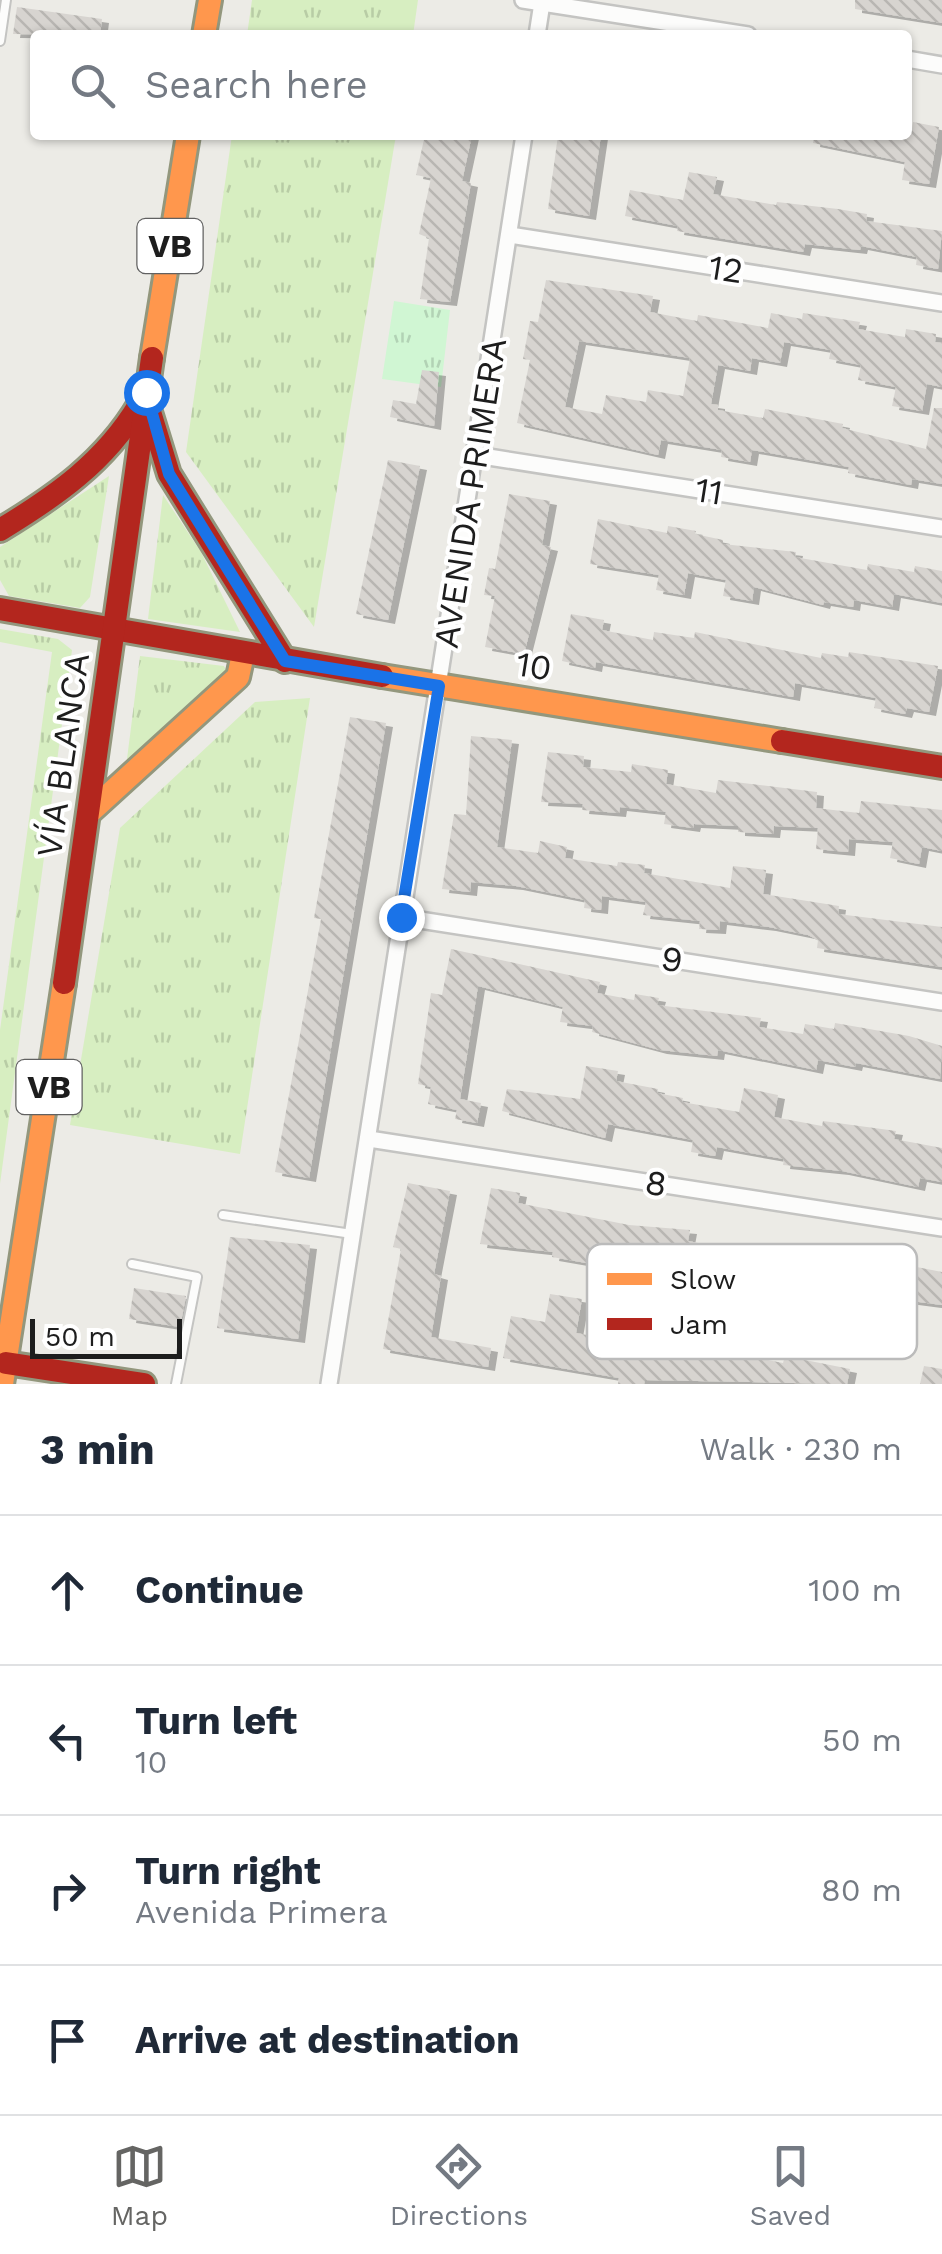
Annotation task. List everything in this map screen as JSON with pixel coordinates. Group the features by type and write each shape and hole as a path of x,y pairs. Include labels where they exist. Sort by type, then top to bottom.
{"main road":[{"path":"205,30 210,0"},
{"name":"VÍA BLANCA","path":"4,1373 92,811 146,392 187,140"},
{"path":"0,530 83,476 112,449 146,392"},
{"path":"146,392 169,474 285,661"},
{"name":"10","path":"0,609 243,654 942,767"},
{"path":"92,811 238,677 243,654"},
{"path":"4,1373 144,1384"}],"street":[{"path":"523,0 717,30"},
{"path":"539,30 542,2"},
{"path":"912,61 942,65"},
{"name":"AVENIDA PRIMERA","path":"330,1384 523,140"},
{"name":"12","path":"510,236 942,304"},
{"name":"11","path":"476,455 942,528"},
{"name":"9","path":"401,917 942,1002"},
{"name":"8","path":"369,1139 942,1228"}],"lane":[{"path":"0,41 6,0"},
{"path":"222,1215 354,1234"},
{"path":"132,1264 197,1277 176,1384"}],"green space":[{"path":"252,0 418,0 414,30 248,30"},
{"path":"231,140 395,140 314,627 186,452"},
{"path":"394,301 450,310 441,387 382,379"},
{"path":"109,476 90,597 80,608 9,596 0,580 0,547"},
{"path":"163,495 201,552 240,632 148,619"},
{"path":"0,629 58,639 72,650 0,1184 0,1030 52,652 0,642"},
{"path":"140,656 224,666 227,672 126,767"},
{"path":"310,698 240,1154 70,1125 120,828 255,702"}],"building":[{"path":"855,0 942,0 942,23 855,9"},
{"path":"17,7 102,19 101,30 30,30 30,34 13,34"},
{"path":"913,122 939,127 929,184 902,180 905,162 813,143 912,140"},
{"path":"424,140 471,140 462,181 471,183 450,302 420,299 429,238 419,234 431,178 416,175"},
{"path":"557,140 600,140 589,216 548,209"},
{"path":"689,172 717,177 713,194 776,205 777,202 838,209 867,214 866,221 942,231 938,269 916,265 917,257 861,246 860,250 805,244 803,252 677,231 678,226 625,216 630,190 683,200"},
{"path":"546,280 653,296 650,312 697,321 698,315 768,328 771,313 802,319 803,313 860,322 858,329 905,337 906,329 936,334 935,342 942,343 942,387 927,384 922,411 892,406 896,387 858,380 861,365 829,359 831,350 784,342 780,363 752,358 750,371 718,365 711,404 718,405 718,410 763,418 765,409 843,424 842,428 926,449 934,408 942,408 942,484 912,479 911,485 848,473 849,467 752,450 750,462 721,457 722,450 661,440 658,455 517,423 530,360 523,359 530,321 538,322","holes":["579,341 690,358 683,396 648,390 646,402 606,395 602,414 565,407"]},
{"path":"422,370 439,372 434,426 390,417 393,400 416,404"},
{"path":"388,460 420,466 388,620 356,614"},
{"path":"509,494 550,501 542,545 551,547 524,654 485,647 495,596 484,595 489,568 495,569"},
{"path":"598,519 667,533 668,526 696,531 695,534 723,540 723,544 796,552 795,557 867,570 868,564 914,572 915,566 942,571 942,603 894,594 892,607 854,600 853,607 824,602 823,605 754,587 752,601 723,596 726,580 688,573 684,595 656,590 659,575 590,564"},
{"path":"571,614 604,620 602,630 653,640 654,632 694,638 695,632 821,658 822,653 848,657 849,652 938,666 929,712 907,708 905,714 874,708 876,698 795,683 793,697 596,662 595,668 562,661"},
{"path":"350,717 386,723 309,1178 275,1172 321,919 314,918"},
{"path":"471,736 512,740 497,847 538,853 540,841 567,847 565,858 617,866 618,862 645,865 644,873 730,888 733,866 766,870 763,894 839,906 838,914 942,927 942,967 817,948 818,940 808,935 769,927 720,921 719,930 699,929 700,921 643,915 646,902 602,896 601,910 584,908 585,900 516,886 471,882 470,892 442,889 454,814 466,815"},
{"path":"548,752 584,756 583,767 631,772 632,764 668,770 666,784 716,793 718,780 817,792 816,808 859,813 861,801 942,810 942,851 922,847 919,864 890,858 893,842 849,839 848,852 816,849 818,828 774,826 773,834 738,832 738,826 694,824 693,828 664,824 666,812 620,807 619,813 582,810 583,804 541,802"},
{"path":"451,949 600,982 597,993 634,1000 635,994 659,998 657,1005 761,1018 759,1027 803,1034 805,1024 834,1029 835,1023 909,1036 942,1046 940,1079 856,1063 855,1067 818,1060 816,1070 718,1050 717,1056 660,1050 592,1032 593,1026 560,1022 563,1007 478,986 460,1099 481,1103 477,1123 455,1119 457,1110 428,1104 431,1087 418,1084 431,993 442,995"},
{"path":"586,1066 618,1071 616,1081 658,1089 657,1093 683,1098 682,1102 739,1112 744,1088 778,1095 774,1117 822,1126 823,1121 896,1131 894,1139 942,1148 942,1182 920,1178 918,1187 842,1171 783,1165 784,1159 717,1147 715,1156 691,1152 693,1140 608,1124 605,1138 502,1111 507,1089 580,1099"},
{"path":"408,1183 450,1191 434,1274 441,1276 431,1337 491,1348 488,1367 383,1349 401,1249 393,1247"},
{"path":"491,1188 520,1193 518,1203 629,1225 690,1230 688,1241 703,1244 587,1244 587,1263 552,1257 553,1252 480,1244"},
{"path":"230,1237 310,1245 298,1339 217,1328"},
{"path":"917,1267 942,1272 942,1305 917,1302"},
{"path":"134,1288 186,1296 180,1327 129,1319"},
{"path":"550,1294 582,1299 576,1333 587,1335 587,1359 763,1359 783,1363 784,1359 800,1359 850,1369 847,1384 645,1380 644,1384 618,1384 619,1378 503,1358 511,1316 545,1322"},
{"path":"924,1366 942,1369 942,1384 920,1384"}],"traffic: slow":[{"path":"205,30 210,0"},
{"path":"152,358 187,140"},
{"path":"91,811 238,677 243,654"},
{"path":"382,676 782,741"},
{"path":"2,1384 64,983"}],"traffic: jam":[{"path":"64,983 152,358"},
{"path":"0,530 41,504 95,461 139,405"},
{"path":"150,412 169,474 285,661"},
{"path":"0,609 382,676"},
{"path":"782,741 942,767"},
{"path":"6,1363 144,1384"}],"route":[{"path":"146,392 152,426 169,474 285,661 439,686 401,917"}]}
